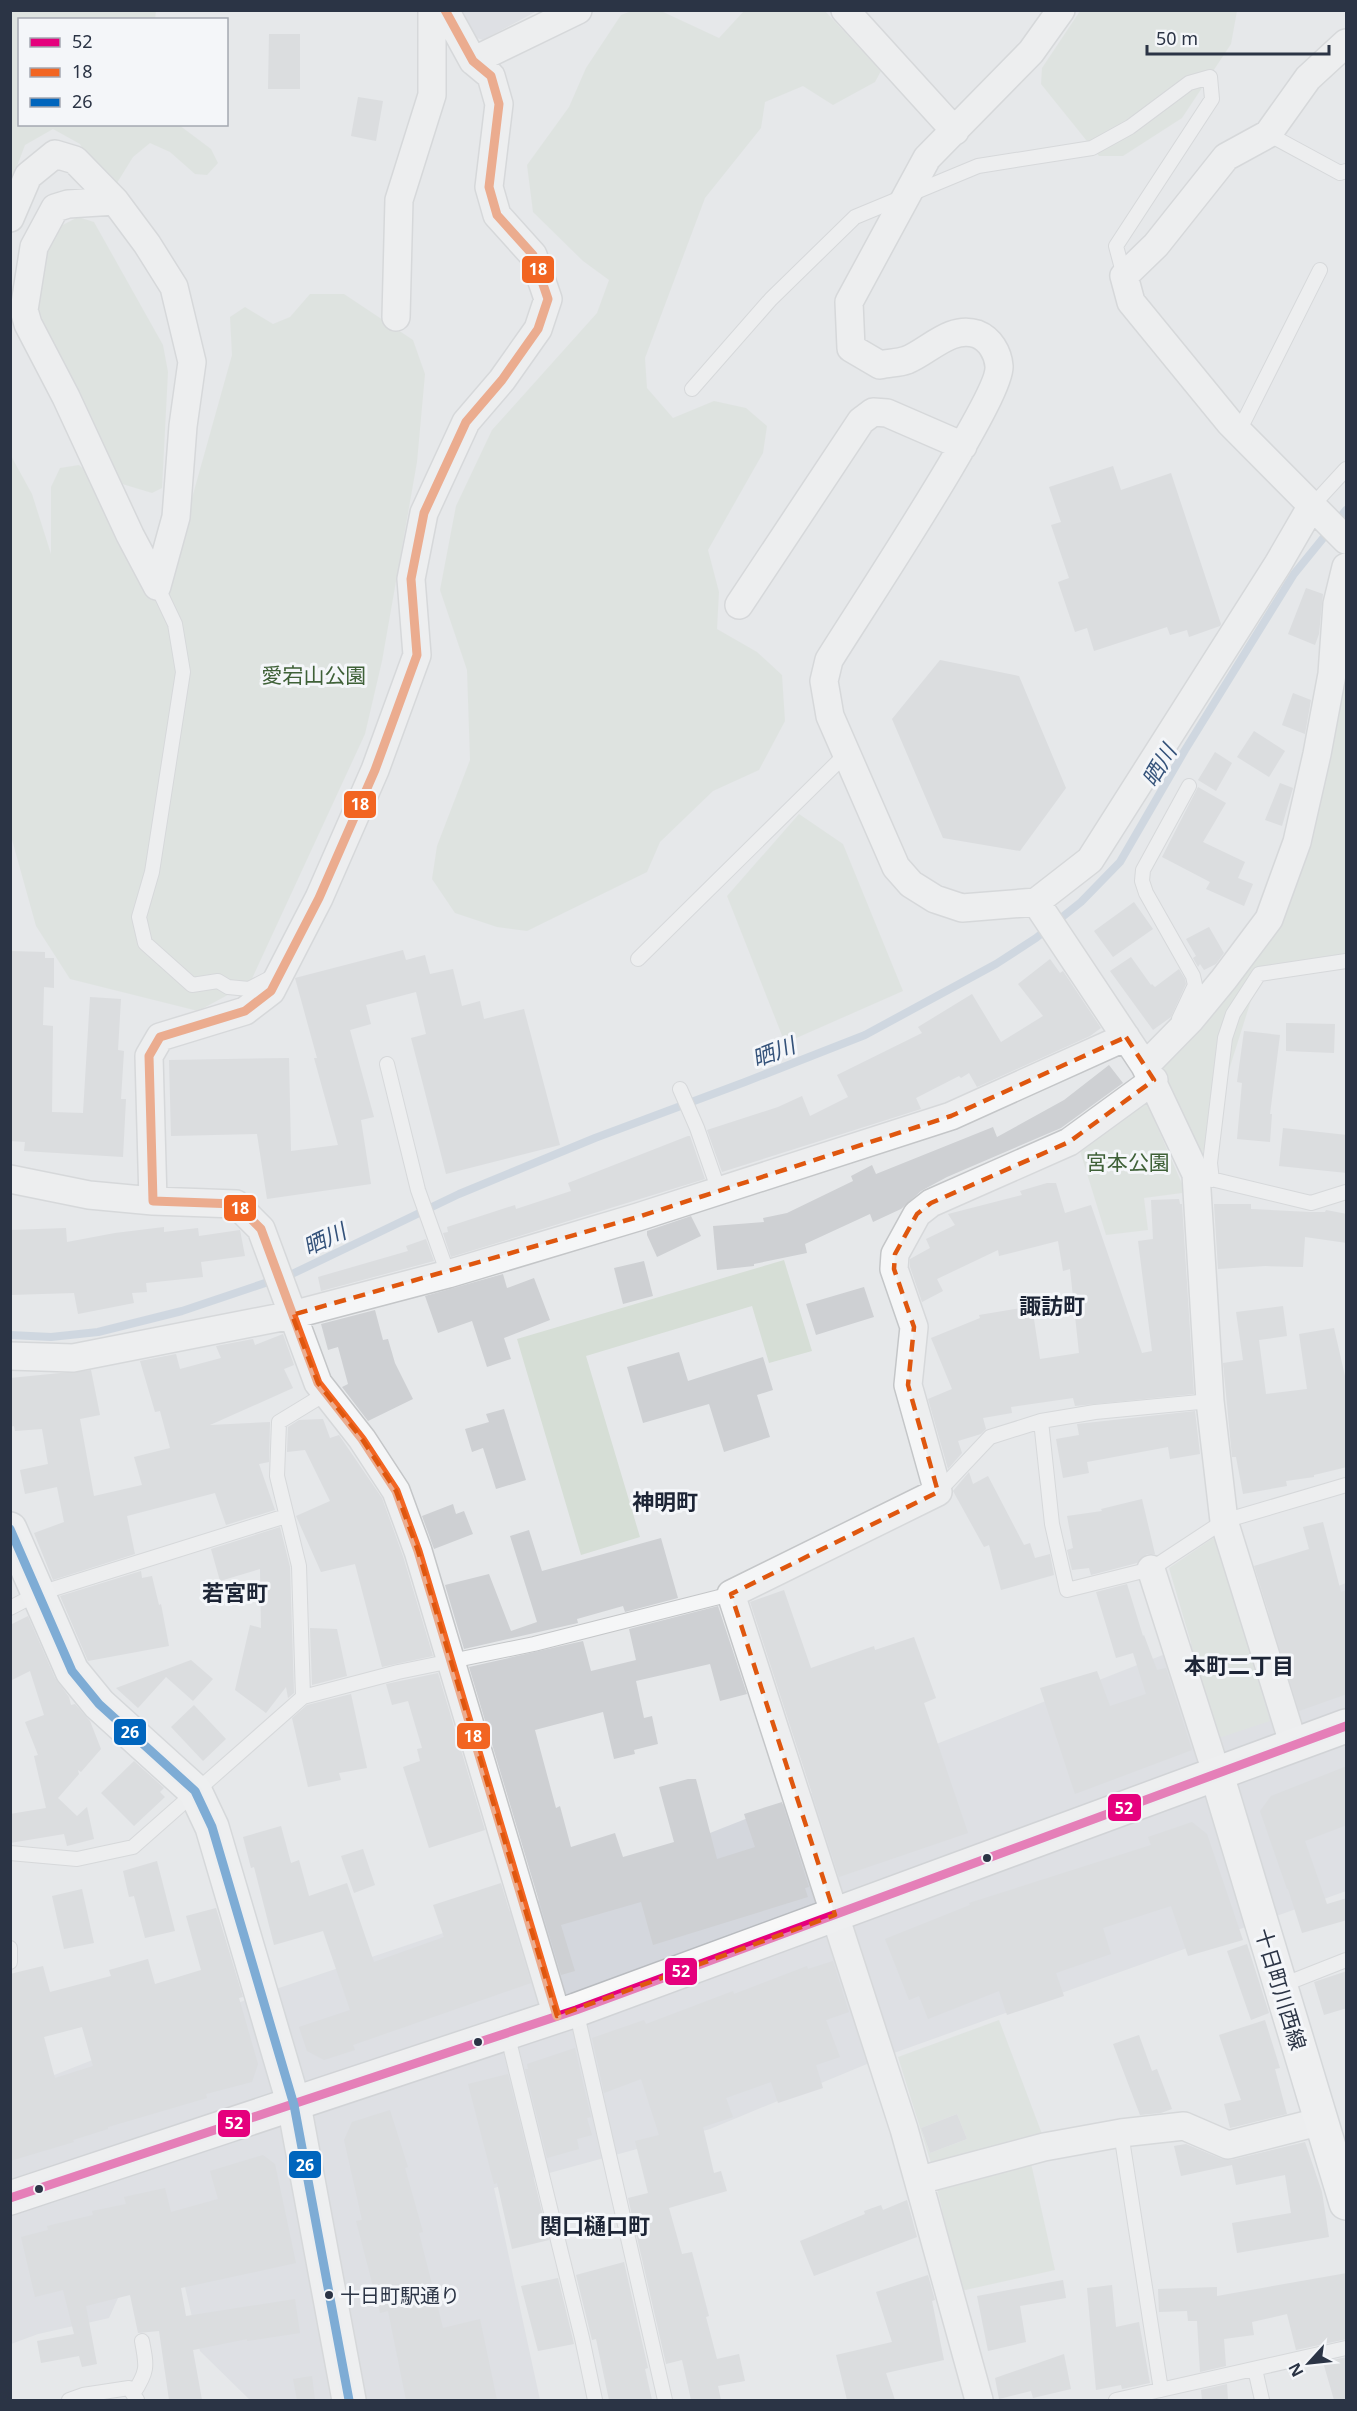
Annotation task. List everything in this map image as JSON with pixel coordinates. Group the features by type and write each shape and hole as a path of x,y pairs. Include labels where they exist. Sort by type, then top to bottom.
{"main road":[{"path":"10,1529 24,1601 72,1671 99,1704 195,1791 212,1827 294,2105 349,2400"},
{"path":"10,2199 566,2013 1347,1726"},
{"name":"十日町川西線","path":"1217,1775 1322,2121 1340,2157 1347,2203"}],"street":[{"path":"396,317 399,200 432,95 432,10"},
{"path":"153,1201 149,1056 160,1037 245,1011 271,991 319,898 361,802 417,654 411,579 424,513 466,422 502,380 538,329 548,299 533,255 497,215 489,187 499,104 491,76 473,62 446,10"},
{"path":"473,62 578,10"},
{"path":"845,10 956,131"},
{"path":"1061,10 1032,52 927,158 849,302 851,348 880,365 906,360 943,338 961,333 977,334 992,344 1000,368 988,400 963,446 828,660 824,681 830,716 846,754 896,867 911,884 935,899 962,908 1040,908 1090,860 1278,564 1311,507"},
{"path":"1347,43 1308,78 1268,134 1226,157 1156,245 1124,276 1131,302 1238,433 1347,540"},
{"path":"10,218 28,176 55,154 75,160 115,201 147,244 174,287 192,362 183,426 176,517 157,586"},
{"path":"115,201 68,204 55,208 34,247 24,310 28,324 66,397 129,535 157,586"},
{"path":"739,605 861,421 873,412 886,412 963,446"},
{"path":"979,2400 920,2180 731,1594 938,1492 908,1385 914,1327 894,1269 895,1254 917,1214 932,1203 1069,1142 1150,1073 1169,1041 1224,979 1269,919 1298,842 1332,674 1337,604 1347,567"},
{"path":"1040,908 1150,1073 1204,1177 1210,1401 1224,1521 1294,1746"},
{"path":"10,1356 72,1358 288,1305 448,1274 719,1191 951,1116 1126,1037"},
{"path":"10,1179 89,1195 153,1201 236,1204 261,1229 318,1383 363,1439 396,1491 418,1551 451,1661 566,2013"},
{"path":"1152,1569 1217,1775"},
{"path":"920,2180 1044,2146 1121,2133 1184,2126 1228,2145 1322,2121"}],"lane":[{"path":"692,389 771,299 855,217 978,166 1092,148 1130,127 1188,83 1210,76 1212,99 1116,246 1124,276"},
{"path":"1268,134 1340,172 1347,171"},
{"path":"1238,433 1320,270"},
{"path":"1311,507 1347,469"},
{"path":"157,586 175,624 183,672 152,872 140,917 145,943 192,985 218,981 228,987 249,989 279,974"},
{"path":"638,959 846,754"},
{"path":"1169,1041 1195,985 1193,976 1146,893 1142,881 1143,870 1189,786"},
{"path":"1347,961 1258,974 1233,1014 1226,1038 1210,1163 1204,1177 1311,1203 1347,1192"},
{"path":"387,1064 418,1190 448,1274"},
{"path":"680,1089 697,1128 719,1191"},
{"path":"303,1697 299,1566 277,1476 279,1422 325,1394"},
{"path":"938,1492 990,1437 1041,1421 1095,1412 1210,1401"},
{"path":"1041,1421 1052,1524 1067,1590 1152,1569 1224,1521 1347,1485"},
{"path":"24,1601 286,1516"},
{"path":"10,1853 77,1859 133,1847 303,1697 398,1672 534,1644 731,1594"},
{"path":"10,1948 10,1962"},
{"path":"1280,1986 1347,1960"},
{"path":"566,2013 665,2400"},
{"path":"507,2033 582,2338 595,2400"},
{"path":"1121,2133 1161,2390"},
{"path":"135,2397 145,2376 146,2361 142,2340"},
{"path":"1116,2400 1347,2348"},
{"path":"1255,2369 1262,2400"},
{"path":"69,2400 83,2395 129,2388 135,2397"}],"highlighted area":[{"path":"1126,1037 1154,1080 1069,1142 931,1203 917,1214 895,1254 894,1269 914,1327 908,1385 938,1492 731,1594 835,1915 557,2016 418,1551 396,1491 362,1439 318,1383 292,1315 638,1217 951,1116"}],"shaded area":[{"path":"455,11 537,11 483,40 466,34"},
{"path":"1346,1583 1346,1891 891,2054 710,2129 494,2188 540,2400 250,2400 200,2351 182,2274 126,2280 109,2318 38,2334 11,2344 11,2092 261,1994 524,1906"}],"green space":[{"path":"634,10 661,11 719,38 744,11 825,11 881,71 875,82 833,105 803,86 765,102 761,128 705,198 645,358 647,388 673,418 714,401 746,408 767,426 763,453 708,550 719,592 717,629 757,652 782,675 785,721 759,770 713,791 660,842 647,872 527,931 497,927 455,913 432,879 437,846 470,760 467,670 440,590 456,506 492,430 597,313 609,280 583,261 533,212 527,165 569,107 586,68 621,15"},
{"path":"11,11 156,11 155,18 18,18 18,126 180,126 211,149 218,163 207,175 195,174 170,152 150,143 133,157 112,191 101,186 80,144 53,129 25,145 11,182"},
{"path":"1080,11 1237,11 1231,44 1182,118 1123,156 1099,156 1041,84 1042,68"},
{"path":"78,217 94,222 163,345 168,372 162,488 152,493 119,483 31,310 44,245 57,228"},
{"name":"愛宕山公園","path":"310,294 344,294 413,340 425,374 417,462 382,661 365,734 250,983 198,1011 70,979 36,926 11,836 10,454 32,494 51,554 51,487 60,468 79,465 129,511 141,550 173,566 232,355 230,317 245,307 273,324 290,317"},
{"path":"1346,567 1346,956 1259,975 1196,1174 1154,1080 1191,1019 1269,919"},
{"path":"799,814 843,844 903,991 785,1043 727,896"},
{"name":"宮本公園","path":"1146,1101 1183,1186 1182,1193 1144,1198 1148,1230 1106,1235 1080,1151"},
{"path":"784,1260 812,1351 769,1363 752,1306 586,1356 640,1537 581,1555 517,1339"},
{"path":"1216,1536 1270,1721 1219,1738 1169,1568"},
{"path":"999,2020 1042,2134 931,2163 898,2057","holes":["957,2114 967,2139 930,2153 921,2128"]},
{"path":"1031,2163 1055,2270 961,2291 936,2184"}],"building":[{"path":"269,34 300,34 300,89 268,89"},
{"path":"358,97 383,101 376,141 351,136"},
{"path":"1113,466 1121,490 1171,473 1220,626 1189,637 1187,630 1170,635 1167,627 1094,651 1087,628 1075,632 1058,582 1069,578 1051,525 1061,522 1049,487"},
{"path":"1306,588 1323,594 1319,634 1315,645 1288,634"},
{"path":"940,660 1019,676 1066,788 1020,851 943,838 892,719"},
{"path":"1293,693 1311,700 1305,734 1282,725"},
{"path":"1254,731 1285,751 1269,777 1237,757"},
{"path":"1215,752 1232,763 1216,791 1198,780"},
{"path":"1280,783 1293,788 1282,826 1265,820"},
{"path":"1198,787 1226,803 1203,842 1245,862 1238,878 1253,884 1244,906 1206,889 1210,882 1162,857"},
{"path":"1134,902 1153,929 1113,957 1094,931"},
{"path":"1209,927 1224,953 1216,964 1204,970 1200,964 1198,967 1193,958 1196,956 1186,939"},
{"path":"403,950 406,960 425,955 430,974 453,969 462,1006 480,1001 484,1019 524,1009 560,1145 446,1174 411,1038 426,1034 416,992 366,1005 371,1024 350,1030 374,1117 361,1120 371,1184 267,1199 257,1134 171,1136 169,1060 289,1058 291,1151 338,1145 295,978"},
{"path":"10,951 45,952 45,958 54,958 54,988 44,987 43,1025 53,1026 52,1112 83,1113 90,997 121,999 118,1050 124,1051 121,1099 126,1099 123,1157 24,1151 25,1142 10,1141"},
{"path":"1131,957 1151,985 1155,987 1179,969 1185,979 1186,984 1171,1017 1153,1030 1110,971"},
{"path":"1050,959 1060,973 1063,971 1101,1028 1090,1036 977,1087 969,1073 961,1078 959,1076 916,1098 921,1109 722,1172 707,1130 778,1107 802,1096 810,1116 848,1097 837,1075 922,1033 918,1027 972,994 1001,1042 1043,1016 1018,984"},
{"path":"1286,1023 1335,1024 1334,1053 1286,1051"},
{"path":"1244,1031 1280,1035 1270,1114 1272,1114 1270,1142 1237,1139 1242,1083 1237,1082"},
{"path":"1109,1065 1123,1083 1061,1128 947,1177 921,1191 901,1209 873,1222 870,1214 805,1244 807,1253 754,1264 754,1266 717,1270 713,1226 764,1222 763,1218 787,1213 853,1181 851,1176 872,1165 876,1174 993,1127 997,1137 1064,1100"},
{"path":"1283,1128 1347,1135 1347,1173 1279,1166"},
{"path":"690,1136 705,1179 451,1257 443,1233 448,1232 447,1227 515,1205 516,1209 571,1191 568,1183"},
{"path":"1047,1183 1056,1183 1065,1213 1091,1205 1142,1353 1152,1351 1138,1241 1153,1239 1151,1200 1179,1199 1182,1204 1194,1394 1075,1406 1073,1398 1011,1407 1012,1413 983,1418 986,1429 981,1434 958,1441 962,1453 948,1469 928,1399 952,1389 931,1338 980,1318 979,1315 1032,1306 1040,1359 1079,1353 1070,1269 1063,1271 1058,1241 999,1256 998,1250 937,1279 943,1291 922,1302 910,1267 910,1259 930,1248 926,1239 955,1225 948,1214 1022,1195 1020,1191"},
{"path":"1214,1204 1251,1204 1251,1209 1310,1212 1325,1212 1326,1210 1347,1214 1347,1243 1305,1237 1303,1267 1265,1266 1218,1269"},
{"path":"691,1216 701,1236 657,1257 647,1231"},
{"path":"164,1227 164,1232 198,1228 199,1236 240,1230 245,1256 201,1262 203,1277 146,1283 147,1292 132,1293 134,1303 78,1314 74,1293 10,1295 10,1230 66,1228 67,1242"},
{"path":"426,1239 434,1261 321,1291 318,1277 408,1251 406,1246"},
{"path":"644,1261 653,1296 623,1304 614,1268"},
{"path":"503,1274 507,1288 534,1278 550,1320 504,1338 511,1359 487,1367 472,1321 438,1333 425,1296"},
{"path":"864,1287 874,1317 816,1335 806,1304"},
{"path":"1283,1306 1287,1336 1259,1340 1266,1394 1307,1389 1299,1334 1334,1328 1347,1385 1347,1467 1314,1475 1314,1477 1286,1481 1287,1486 1243,1494 1236,1457 1232,1457 1223,1363 1243,1360 1236,1312"},
{"path":"375,1310 383,1340 388,1339 395,1363 413,1399 368,1421 342,1387 348,1384 338,1347 328,1350 321,1324"},
{"path":"283,1334 294,1365 284,1369 293,1388 210,1425 270,1422 269,1462 259,1464 275,1510 226,1525 215,1493 127,1516 135,1554 53,1580 34,1533 64,1522 57,1487 25,1494 20,1470 48,1464 42,1429 15,1431 14,1426 10,1427 10,1378 91,1370 100,1415 80,1419 94,1496 142,1485 134,1457 170,1448 160,1411 155,1412 140,1361 176,1354 180,1369 221,1358 216,1346 253,1339 255,1345"},
{"path":"679,1352 688,1381 763,1357 773,1390 757,1395 770,1437 724,1452 709,1404 643,1423 627,1367"},
{"path":"504,1409 526,1480 496,1489 483,1448 472,1452 465,1429 489,1422 486,1414"},
{"path":"1195,1411 1200,1454 1170,1459 1168,1447 1087,1462 1089,1473 1063,1478 1056,1439 1079,1435 1077,1424"},
{"path":"323,1419 330,1438 339,1435 382,1498 403,1556 433,1656 382,1667 355,1564 321,1572 296,1516 330,1501 305,1450 287,1452 288,1427 299,1420"},
{"path":"969,1472 973,1484 988,1476 1024,1545 1030,1543 1035,1558 1050,1554 1054,1575 1001,1590 989,1545 984,1547 953,1491"},
{"path":"1142,1499 1155,1554 1147,1554 1137,1563 1091,1575 1089,1568 1072,1570 1067,1550 1073,1548 1067,1516 1102,1511 1101,1509"},
{"path":"453,1504 456,1514 464,1511 473,1534 434,1549 422,1516"},
{"path":"1323,1522 1341,1592 1347,1590 1347,1694 1299,1711 1254,1566 1309,1549 1303,1527"},
{"path":"280,1527 290,1567 294,1693 288,1698 286,1687 266,1713 235,1690 250,1625 261,1628 260,1569 220,1581 211,1549"},
{"path":"529,1530 542,1571 661,1538 678,1598 625,1612 623,1606 577,1619 578,1623 464,1649 445,1585 489,1574 511,1631 537,1622 510,1536"},
{"path":"141,1571 142,1578 152,1576 159,1605 161,1604 169,1646 88,1661 60,1596"},
{"path":"1127,1584 1143,1636 1157,1670 1166,1668 1192,1750 1075,1794 1040,1688 1097,1671 1110,1706 1146,1694 1133,1653 1116,1658 1096,1592"},
{"path":"784,1590 811,1668 874,1646 875,1650 914,1637 936,1698 924,1703 968,1833 839,1877 750,1602"},
{"path":"718,1606 747,1694 720,1701 710,1664 636,1681 644,1718 652,1716 658,1744 634,1750 635,1754 614,1759 603,1712 535,1730 556,1808 560,1806 571,1847 615,1833 623,1857 674,1842 659,1787 696,1779 717,1859 755,1847 744,1814 782,1802 809,1887 805,1888 808,1897 653,1945 641,1902 561,1925 575,1971 561,1975 469,1667 583,1641 591,1671 636,1660 629,1629"},
{"path":"28,1616 55,1678 69,1697 71,1705 75,1704 90,1721 101,1749 81,1772 78,1770 79,1774 58,1798 77,1816 87,1807 94,1839 67,1846 64,1834 10,1843 10,1814 46,1808 34,1756 38,1755 25,1722 44,1715 30,1671 10,1681 10,1625"},
{"path":"310,1628 337,1629 347,1676 312,1685"},
{"path":"191,1660 213,1679 193,1701 166,1677 138,1708 116,1688"},
{"path":"438,1673 485,1830 429,1848 403,1767 420,1761 417,1749 422,1748 408,1701 392,1705 386,1684"},
{"path":"351,1694 367,1768 339,1773 341,1780 308,1787 292,1718 307,1705"},
{"path":"194,1705 226,1739 203,1761 171,1727"},
{"path":"134,1761 164,1788 160,1792 165,1797 134,1826 101,1793"},
{"path":"1347,1766 1347,1825 1305,1841 1327,1904 1347,1898 1347,1920 1302,1933 1260,1811 1271,1796"},
{"path":"1192,1822 1207,1834 1243,1940 1188,1956 1171,1906 1103,1928 1111,1954 1056,1973 1064,1996 1007,2015 999,1991 928,2019 919,1996 909,2000 885,1939 970,1905 969,1903 1151,1845 1148,1837"},
{"path":"281,1826 291,1863 299,1860 309,1896 347,1883 374,1962 444,1937 433,1905 501,1883 531,1983 353,2045 355,2050 324,2060 307,2051 299,2027 350,2010 323,1931 274,1945 254,1867 251,1868 243,1837"},
{"path":"363,1849 375,1885 354,1893 341,1856"},
{"path":"157,1861 175,1931 145,1938 134,1896 129,1897 123,1871"},
{"path":"82,1889 94,1943 64,1949 52,1896"},
{"path":"216,1908 243,1997 239,1998 258,2064 252,2082 206,2094 207,2098 108,2127 108,2129 73,2140 74,2142 10,2161 10,1974 43,1966 50,1992 111,1976 109,1970 148,1959 155,1984 201,1970 186,1916","holes":["82,2027 93,2066 55,2078 44,2037"]},
{"path":"1247,1944 1269,2013 1251,2020 1227,1951"},
{"path":"833,1961 849,2012 826,2020 840,2057 816,2065 823,2088 778,2103 771,2082 726,2098 733,2117 703,2127 714,2173 721,2171 727,2191 669,2208 682,2254 692,2252 709,2316 706,2317 717,2359 739,2354 745,2381 718,2386 721,2400 691,2400 682,2360 666,2364 628,2198 648,2193 635,2141 659,2135 641,2079 604,2093 592,2038 644,2020 646,2024 807,1966 808,1969"},
{"path":"1347,1971 1347,2008 1324,2015 1314,1982"},
{"path":"1265,2020 1280,2068 1275,2069 1287,2114 1230,2128 1224,2104 1241,2100 1219,2035"},
{"path":"1139,2035 1152,2071 1157,2069 1172,2109 1161,2113 1140,2115 1113,2044"},
{"path":"575,2048 591,2117 587,2118 592,2135 577,2139 579,2149 547,2158 525,2069 528,2069 527,2064"},
{"path":"508,2074 549,2240 512,2249 497,2183 494,2184 468,2084"},
{"path":"390,2110 408,2167 405,2168 423,2232 419,2233 443,2328 480,2319 497,2400 406,2400 388,2311 380,2313 356,2221 362,2220 344,2140 352,2122"},
{"path":"957,2114 967,2139 930,2153 921,2128"},
{"path":"1305,2142 1322,2192 1329,2237 1237,2253 1232,2223 1291,2213 1285,2175 1236,2185 1232,2165 1181,2176 1174,2146 1186,2144 1222,2159 1231,2160"},
{"path":"263,2155 275,2164 296,2263 181,2288 186,2316 295,2299 300,2333 247,2341 247,2339 193,2350 202,2400 169,2400 159,2331 138,2333 130,2295 86,2306 97,2364 82,2367 79,2356 41,2363 37,2341 74,2334 63,2290 35,2297 21,2237 48,2230 47,2226 93,2215 92,2211 126,2204 124,2197 165,2188 171,2212 218,2199 210,2171"},
{"path":"907,2200 917,2237 814,2276 800,2241 865,2214 864,2211 881,2205 883,2210"},
{"path":"624,2262 648,2368 645,2369 652,2400 609,2400 596,2339 592,2340 576,2275"},
{"path":"1347,2273 1347,2339 1296,2350 1287,2314 1252,2322 1254,2335 1224,2339 1226,2366 1200,2372 1197,2321 1188,2321 1187,2311 1159,2312 1158,2289 1217,2287 1217,2296"},
{"path":"928,2275 935,2300 932,2301 944,2360 886,2373 895,2400 847,2400 836,2355 892,2342 876,2292"},
{"path":"558,2278 574,2344 538,2351 521,2286"},
{"path":"1063,2280 1066,2298 1020,2306 1026,2342 988,2351 977,2296"},
{"path":"1112,2285 1116,2327 1139,2322 1150,2383 1122,2389 1121,2385 1096,2390 1087,2288"},
{"path":"1064,2354 1071,2389 1033,2398 1031,2391 999,2399 995,2378"},
{"path":"1347,2357 1347,2400 1334,2400 1323,2362"},
{"path":"312,2376 315,2400 297,2400 293,2379"},
{"path":"1227,2384 1228,2400 1202,2400 1201,2390"}],"waterway":[{"name":"晒川","path":"10,1335 51,1337 98,1332 182,1311 292,1274 459,1194 595,1138 865,1035 996,964 1036,938 1081,902 1120,862 1185,750 1294,574 1346,510"}],"transit line":[{"name":"18","path":"445,10 473,61 491,76 499,104 489,187 497,215 533,255 548,299 538,329 502,380 466,422 424,513 411,579 417,655 375,770 319,898 271,991 245,1011 160,1037 149,1056 153,1201 236,1204 261,1229 318,1383 362,1439 396,1491 418,1551 557,2016"},
{"name":"26","path":"10,1529 72,1671 99,1704 195,1791 212,1827 294,2105 349,2400"},
{"name":"52","path":"10,2198 576,2010 1346,1726"}],"place":[{"name":"十日町駅通り","path":"329,2295"}],"district":[{"name":"諏訪町","path":"1052,1305"},
{"name":"神明町","path":"665,1501"},
{"name":"若宮町","path":"235,1592"},
{"name":"本町二丁目","path":"1239,1665"},
{"name":"関口樋口町","path":"595,2225"}]}
